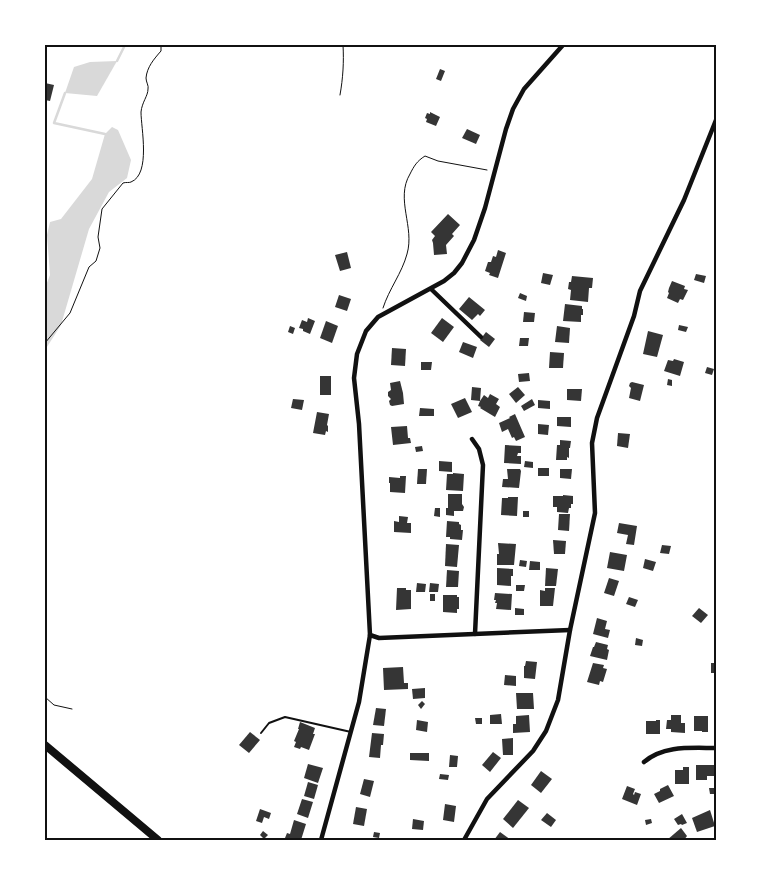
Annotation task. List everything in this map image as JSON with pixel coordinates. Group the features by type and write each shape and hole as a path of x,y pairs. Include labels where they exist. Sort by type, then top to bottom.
{"highway":[{"path":"45,739 63,760"},
{"path":"45,745 158,840"}],"street":[{"path":"321,840 359,702 370,635 359,424 354,378 357,354 366,331 380,316 444,281 454,273 466,256 481,221 513,109 524,89 563,45"},
{"path":"464,840 487,799 533,751 546,730 558,700 570,630 595,513 592,443 597,418 634,316 640,291 684,200 716,120"},
{"path":"431,289 481,337"},
{"path":"472,439 479,449 483,465 475,634"},
{"path":"370,635 379,638 570,630"},
{"path":"644,762 658,752 669,749 716,748"}],"lane":[{"path":"260,733 269,723 285,717 350,732"}],"path":[{"path":"45,343 70,313 89,267 96,261 100,248 98,237 102,209 123,183 132,182 138,175 142,165 144,148 141,109 148,89 146,79 148,68 161,51 161,45"},
{"path":"340,95 344,61 343,45"},
{"path":"380,316 408,253 410,233 404,203 406,181 417,162 425,156 438,161 495,172"},
{"path":"45,697 54,705 72,710"}],"shaded area":[{"path":"117,61 97,96 65,93 74,67 90,62"},
{"path":"112,127 118,130 131,160 127,178 109,192 89,229 61,325 45,350 45,288 50,275 47,235 50,222 61,219 92,179 105,134"}],"building":[{"path":"440,69 445,71 441,81 436,79"},
{"path":"45,83 54,85 50,101 45,100"},
{"path":"430,112 440,117 436,126 426,122 427,113 430,114"},
{"path":"467,129 480,135 476,144 462,138"},
{"path":"448,214 460,225 446,245 447,254 434,255 432,240 435,236 431,232"},
{"path":"498,250 506,253 498,278 489,275 490,273 485,271 488,262 491,262 493,256 496,257"},
{"path":"347,252 351,268 340,271 335,255"},
{"path":"543,273 553,275 550,285 541,283"},
{"path":"696,274 706,276 704,283 694,280"},
{"path":"572,276 593,278 592,288 589,288 588,302 570,300 571,290 568,289"},
{"path":"672,281 685,286 684,289 688,290 683,300 680,299 678,303 667,298"},
{"path":"520,293 527,296 526,301 518,298"},
{"path":"339,295 351,299 347,311 335,307"},
{"path":"469,297 485,310 480,316 478,314 472,320 459,309"},
{"path":"565,304 582,306 583,315 581,315 581,322 563,321"},
{"path":"524,312 535,313 534,322 523,322"},
{"path":"308,318 315,321 310,334 299,328 302,320 307,322"},
{"path":"442,318 454,327 443,342 431,333"},
{"path":"326,321 338,326 332,343 320,338"},
{"path":"679,325 688,327 686,332 678,330"},
{"path":"290,326 295,328 293,334 288,332"},
{"path":"557,326 570,328 569,343 555,342"},
{"path":"648,331 663,335 657,357 643,354"},
{"path":"486,332 495,339 489,347 480,340"},
{"path":"520,338 529,338 528,346 519,346"},
{"path":"463,342 477,347 473,358 459,352"},
{"path":"392,348 406,349 405,366 391,365"},
{"path":"550,352 564,353 563,368 549,368"},
{"path":"674,359 684,362 680,376 664,371 668,360 673,361"},
{"path":"421,362 432,362 431,370 421,370"},
{"path":"707,367 714,369 712,375 705,373"},
{"path":"529,373 530,381 519,382 518,374"},
{"path":"320,376 331,376 331,395 320,395"},
{"path":"668,379 672,380 672,386 667,385"},
{"path":"400,381 404,404 392,406 389,401 391,399 388,396 388,392 391,390 390,383"},
{"path":"632,382 644,385 640,401 629,398 631,388 629,386"},
{"path":"472,387 481,388 480,401 471,400"},
{"path":"518,387 525,395 516,403 509,394"},
{"path":"567,389 582,389 581,401 567,400"},
{"path":"490,394 499,399 496,404 500,407 495,417 478,406 484,395 488,398"},
{"path":"465,398 472,412 458,418 451,404"},
{"path":"293,399 304,400 302,410 291,408"},
{"path":"532,399 535,405 524,411 521,406"},
{"path":"538,400 550,401 550,409 538,408"},
{"path":"420,408 434,409 434,416 419,416"},
{"path":"317,412 329,414 328,432 326,431 325,435 313,433"},
{"path":"515,414 525,437 516,441 514,437 512,438 508,429 502,432 499,423"},
{"path":"557,417 571,417 571,427 557,426"},
{"path":"538,424 549,425 548,435 538,434"},
{"path":"407,426 408,438 410,438 411,443 393,445 391,427"},
{"path":"618,433 630,434 628,448 617,446"},
{"path":"560,440 571,441 569,458 567,457 567,460 556,460 557,445 560,445"},
{"path":"505,445 521,446 521,453 518,453 517,456 521,456 521,464 504,463"},
{"path":"422,446 423,451 416,452 415,447"},
{"path":"439,461 452,462 452,472 439,471"},
{"path":"525,461 533,462 533,468 524,467"},
{"path":"538,468 549,468 549,476 538,476"},
{"path":"418,469 427,469 426,484 417,484"},
{"path":"507,469 520,469 519,488 502,487 503,479 508,479"},
{"path":"560,469 572,469 571,479 560,478"},
{"path":"447,474 464,474 463,491 446,490"},
{"path":"400,476 406,476 405,493 390,492 389,477 400,478"},
{"path":"448,494 462,494 463,511 454,511 454,516 446,515"},
{"path":"553,496 573,496 573,504 571,504 568,513 557,512 557,507 553,507"},
{"path":"518,497 517,516 501,515 502,498"},
{"path":"435,508 440,508 440,517 434,516"},
{"path":"523,511 529,511 529,517 523,517"},
{"path":"559,514 570,514 569,531 558,530"},
{"path":"399,516 408,517 407,523 411,523 411,533 394,532 394,521 399,522"},
{"path":"447,521 459,522 461,530 463,530 462,540 446,537"},
{"path":"619,523 637,526 634,545 626,544 628,535 617,533"},
{"path":"553,540 566,541 565,554 554,554"},
{"path":"498,543 516,544 514,565 497,565"},
{"path":"446,544 459,545 457,567 445,566"},
{"path":"662,545 671,546 669,554 660,553"},
{"path":"610,552 627,555 624,571 607,568"},
{"path":"645,559 656,562 653,571 643,568"},
{"path":"520,560 527,561 526,567 519,566"},
{"path":"530,561 540,562 540,570 529,570"},
{"path":"497,568 513,569 511,586 497,585"},
{"path":"546,568 558,569 556,586 545,586"},
{"path":"447,570 459,571 458,587 446,587"},
{"path":"609,578 619,581 614,596 604,593"},
{"path":"417,583 426,584 425,592 416,592"},
{"path":"430,583 439,584 438,592 429,592"},
{"path":"516,585 525,585 524,591 516,591"},
{"path":"397,588 411,590 411,609 396,610"},
{"path":"545,588 555,588 553,606 540,606 540,590 545,591"},
{"path":"495,593 512,594 511,610 496,609"},
{"path":"430,594 435,594 435,601 430,601"},
{"path":"443,595 457,595 459,597 457,613 443,612"},
{"path":"629,597 638,600 635,607 626,604"},
{"path":"515,608 524,609 524,615 515,615"},
{"path":"699,608 708,615 701,623 692,616"},
{"path":"597,618 607,621 605,629 610,630 608,638 593,634"},
{"path":"636,638 643,640 642,646 635,645"},
{"path":"596,642 608,645 607,660 590,656"},
{"path":"526,661 537,662 535,679 524,678"},
{"path":"593,663 604,665 603,668 607,669 603,682 600,681 599,685 587,682"},
{"path":"711,663 716,663 716,673 711,673"},
{"path":"403,667 404,683 408,683 408,689 384,690 383,668"},
{"path":"505,675 516,676 516,686 504,685"},
{"path":"425,688 425,698 413,699 412,689"},
{"path":"516,693 533,693 534,709 517,709"},
{"path":"422,701 425,704 421,709 418,705"},
{"path":"376,708 386,709 384,726 373,725"},
{"path":"501,714 502,724 490,724 490,715"},
{"path":"529,715 530,732 513,733 513,724 516,724 516,716"},
{"path":"671,715 681,715 681,723 685,723 685,733 671,732 671,729 666,729 667,720 671,720"},
{"path":"694,716 708,716 708,732 694,731"},
{"path":"475,718 482,718 482,724 476,724"},
{"path":"417,720 428,722 427,732 416,730"},
{"path":"660,720 660,734 646,734 646,721"},
{"path":"300,722 315,728 313,734 315,734 309,750 294,747"},
{"path":"250,732 260,740 249,753 239,745"},
{"path":"372,733 384,734 380,758 369,757"},
{"path":"513,738 513,755 503,755 502,739"},
{"path":"493,752 501,758 490,772 482,765"},
{"path":"410,753 429,753 429,761 410,760"},
{"path":"450,755 458,756 457,767 449,767"},
{"path":"308,764 323,768 318,783 304,778"},
{"path":"696,765 716,765 716,776 707,776 707,780 696,780"},
{"path":"683,767 689,767 689,784 675,784 675,770 683,770"},
{"path":"541,771 552,779 541,793 531,785"},
{"path":"440,774 449,775 448,780 439,779"},
{"path":"364,779 374,781 370,797 360,794"},
{"path":"308,782 318,785 314,799 304,796"},
{"path":"668,785 674,796 659,803 654,794"},
{"path":"627,786 635,789 634,795 635,792 641,794 637,805 622,799"},
{"path":"709,788 715,788 715,794 710,794"},
{"path":"302,799 313,802 308,818 297,814"},
{"path":"518,800 529,808 513,828 503,819"},
{"path":"445,804 456,806 454,822 443,820"},
{"path":"356,807 367,809 364,826 353,824"},
{"path":"260,809 271,813 269,819 264,817 262,823 256,821"},
{"path":"710,810 715,826 697,832 692,818"},
{"path":"547,813 556,820 551,827 541,820"},
{"path":"682,814 687,823 678,825 674,819"},
{"path":"413,819 424,821 423,830 412,829"},
{"path":"651,819 652,823 646,825 645,820"},
{"path":"294,820 306,824 301,840 285,838 287,833 290,834"},
{"path":"681,828 687,836 684,840 667,840"},
{"path":"263,831 268,835 264,839 260,835"},
{"path":"374,832 380,833 379,838 373,837"},
{"path":"500,832 511,840 494,840"}],"waterway":[{"path":"117,61 125,45"},
{"path":"65,93 54,123 105,134"}]}
